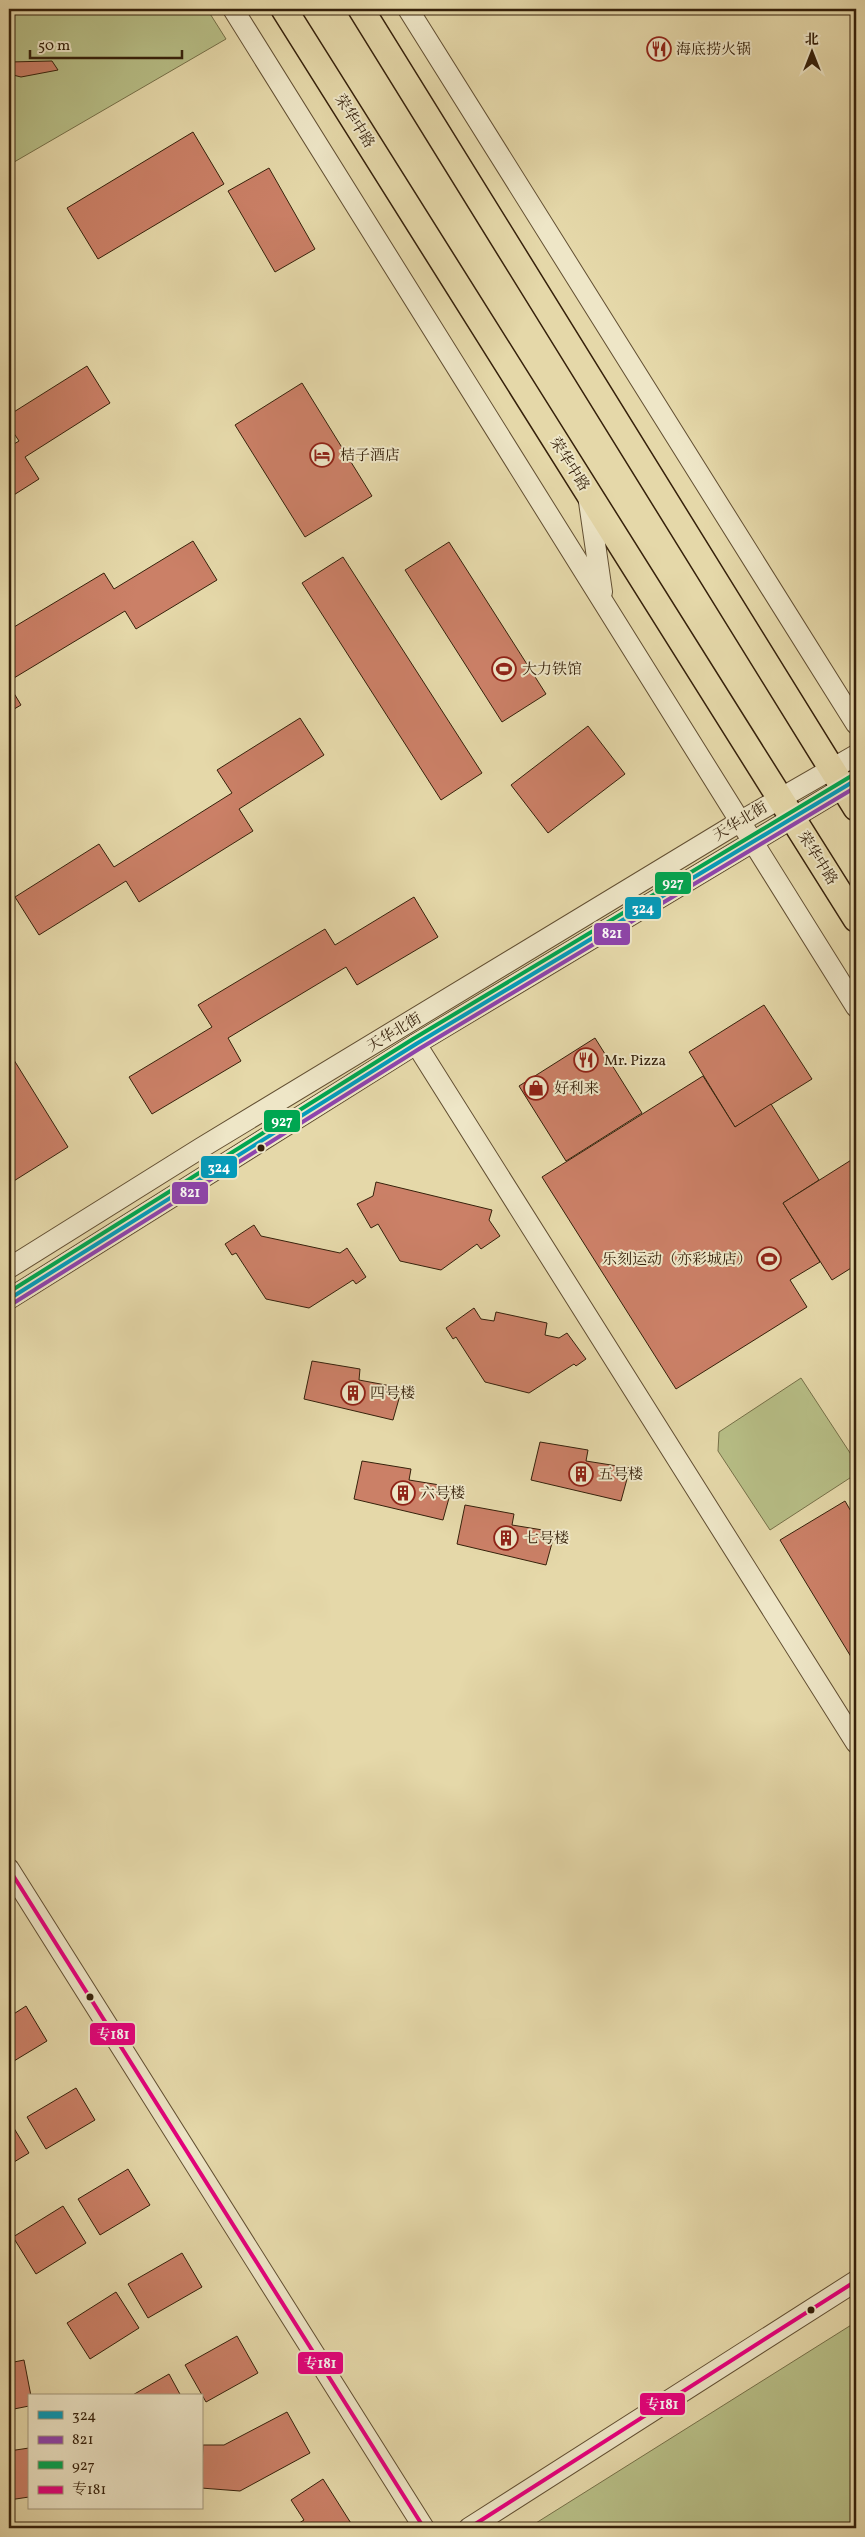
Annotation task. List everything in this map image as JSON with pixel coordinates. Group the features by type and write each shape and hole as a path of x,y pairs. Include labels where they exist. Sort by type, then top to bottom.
{"main road":[{"name":"荣华中路","path":"284,9 856,919"},
{"path":"366,13 847,786"}],"street":[{"path":"233,9 856,1007"},
{"path":"408,9 856,724"},
{"path":"587,490 603,601"},
{"path":"847,786 856,755"},
{"name":"天华北街","path":"9,1268 201,1148 780,797 847,786"},
{"name":"天华北街","path":"9,1299 416,1044 847,786"},
{"path":"416,1044 856,1743"},
{"path":"9,1869 424,2528"},
{"path":"469,2528 856,2281"}],"green space":[{"path":"9,9 207,9 226,39 9,165"},
{"path":"801,1378 856,1462 856,1474 770,1530 718,1451 719,1432"},
{"path":"856,2322 856,2528 528,2528"}],"building":[{"path":"52,61 58,70 21,77 9,74 9,62"},
{"path":"193,132 224,184 98,259 67,208"},
{"path":"269,168 315,249 275,272 228,191"},
{"path":"87,366 110,403 25,457 39,479 9,498 9,447 19,441 9,426 9,415"},
{"path":"302,383 372,496 305,537 235,425"},
{"path":"193,541 217,580 136,629 125,611 9,681 9,630 104,573 114,589"},
{"path":"449,542 546,694 502,722 405,570"},
{"path":"343,557 482,773 441,800 302,583"},
{"path":"9,685 21,705 9,712"},
{"path":"300,718 324,755 239,809 253,831 139,902 126,881 39,935 15,897 99,844 114,867 232,793 217,770"},
{"path":"588,726 625,774 548,833 511,785"},
{"path":"414,897 438,937 357,985 346,967 228,1038 241,1061 152,1114 129,1077 212,1027 198,1005 325,929 335,945"},
{"path":"764,1005 812,1079 735,1127 689,1052"},
{"path":"595,1038 642,1113 566,1161 519,1086"},
{"path":"9,1052 68,1147 9,1184"},
{"path":"703,1076 735,1127 771,1104 819,1180 783,1203 820,1262 790,1280 807,1307 676,1389 542,1177"},
{"path":"856,1157 856,1265 832,1280 783,1203"},
{"path":"376,1182 492,1210 489,1220 500,1236 481,1249 477,1244 441,1270 400,1261 378,1224 371,1228 357,1204 373,1196"},
{"path":"254,1225 261,1236 340,1253 347,1248 366,1277 356,1284 353,1280 309,1308 266,1299 236,1253 232,1255 225,1244"},
{"path":"474,1308 481,1319 494,1321 496,1312 547,1323 545,1335 559,1338 567,1333 586,1359 576,1366 574,1364 529,1393 485,1382 456,1337 453,1339 446,1328"},
{"name":"四号楼","path":"312,1361 360,1369 359,1380 402,1388 393,1420 304,1399"},
{"name":"五号楼","path":"540,1442 588,1450 586,1461 630,1468 621,1501 531,1480"},
{"name":"六号楼","path":"362,1461 411,1469 409,1480 452,1487 443,1520 354,1499"},
{"path":"845,1501 856,1520 856,1665 780,1540"},
{"name":"七号楼","path":"465,1505 514,1514 512,1525 555,1532 546,1565 457,1544"},
{"path":"26,2006 47,2041 9,2064 9,2017"},
{"path":"76,2088 95,2120 46,2149 27,2117"},
{"path":"9,2120 29,2153 9,2165"},
{"path":"128,2169 150,2205 100,2235 78,2199"},
{"path":"63,2206 86,2243 36,2274 13,2237"},
{"path":"182,2253 202,2287 148,2318 128,2284"},
{"path":"116,2292 139,2328 90,2359 67,2323"},
{"path":"237,2336 258,2373 206,2402 185,2365"},
{"path":"24,2360 31,2394 28,2394 28,2406 9,2410 9,2363"},
{"path":"169,2374 180,2394 134,2394"},
{"path":"287,2412 310,2453 240,2491 202,2488 203,2445 224,2445"},
{"path":"28,2448 28,2497 9,2500 9,2451"},
{"path":"323,2479 354,2528 291,2528 304,2520 291,2500"}],"transit line":[{"name":"927","path":"9,1292 413,1039 853,775"},
{"name":"324","path":"9,1299 416,1044 856,780"},
{"name":"821","path":"12,1304 419,1049 856,787"},
{"name":"专181","path":"9,1869 424,2528"},
{"name":"专181","path":"469,2528 856,2281"}],"place":[{"name":"海底捞火锅","path":"659,49"},
{"name":"桔子酒店","path":"322,455"},
{"name":"大力铁馆","path":"504,669"},
{"name":"Mr. Pizza","path":"586,1060"},
{"name":"好利来","path":"536,1088"},
{"name":"乐刻运动（亦彩城店）","path":"769,1259"},
{"name":"四号楼","path":"353,1393"},
{"name":"五号楼","path":"581,1474"},
{"name":"六号楼","path":"403,1493"},
{"name":"七号楼","path":"506,1538"}]}
